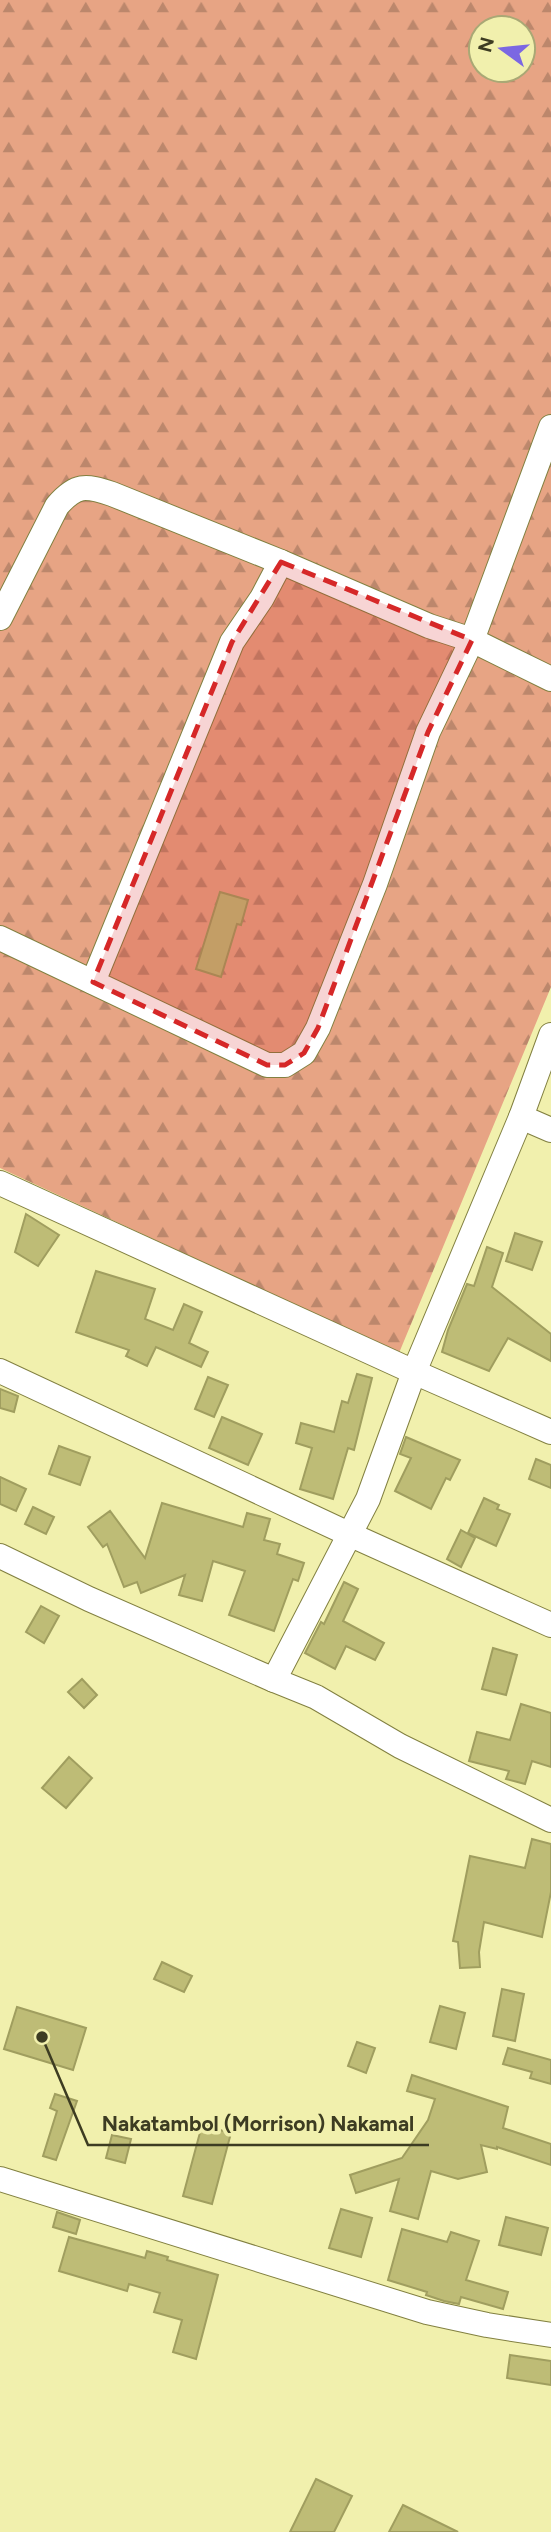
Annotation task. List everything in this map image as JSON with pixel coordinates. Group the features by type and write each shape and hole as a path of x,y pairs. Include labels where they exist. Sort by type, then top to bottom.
{"street":[{"path":"0,938 267,1065 285,1065 304,1053 318,1028 375,884 428,732 472,640 551,427"},
{"path":"0,618 57,506 67,494 90,487 281,562 429,626 472,640 551,679"},
{"path":"93,982 232,642 262,598 281,562"},
{"path":"274,1680 368,1499 414,1372 521,1118 551,1035"},
{"path":"521,1118 551,1130"},
{"path":"0,1183 551,1432"},
{"path":"0,1371 551,1625"},
{"path":"0,1556 89,1599 316,1697 400,1746 551,1820"},
{"path":"0,2179 427,2312 551,2335"}],"highlighted area":[{"path":"281,562 472,640 428,732 318,1028 304,1053 285,1065 267,1065 93,982 232,642"}],"green space":[{"path":"0,0 551,0 551,987 399,1353 0,1168"}],"building":[{"path":"220,892 248,900 241,925 237,924 221,977 196,969"},
{"path":"26,1214 59,1235 38,1266 15,1252"},
{"path":"515,1233 542,1242 532,1270 506,1261"},
{"path":"487,1247 503,1253 492,1287 551,1334 551,1361 508,1338 489,1371 442,1352 467,1284 474,1286"},
{"path":"96,1271 155,1289 145,1319 173,1330 184,1304 202,1312 189,1343 208,1352 201,1367 156,1347 147,1366 126,1356 129,1350 76,1332"},
{"path":"357,1374 372,1378 354,1450 348,1448 333,1499 300,1489 312,1448 296,1443 301,1423 334,1432 342,1401 348,1403"},
{"path":"208,1377 228,1385 214,1417 195,1409"},
{"path":"0,1389 18,1396 14,1412 0,1408"},
{"path":"222,1417 262,1434 248,1465 209,1448"},
{"path":"406,1437 460,1460 450,1480 446,1478 431,1509 395,1491 411,1458 400,1454"},
{"path":"59,1446 90,1457 80,1485 49,1474"},
{"path":"536,1459 551,1465 551,1488 529,1479"},
{"path":"0,1477 26,1489 16,1511 0,1504"},
{"path":"484,1498 499,1505 497,1509 510,1514 496,1546 468,1533"},
{"path":"162,1503 243,1527 247,1513 270,1519 264,1540 280,1544 277,1554 304,1563 298,1581 293,1579 274,1631 229,1615 245,1571 213,1561 202,1601 179,1595 185,1575 141,1593 137,1582 124,1587 107,1544 103,1547 88,1527 110,1511 145,1558"},
{"path":"33,1507 54,1517 46,1534 25,1524"},
{"path":"461,1530 475,1538 461,1567 447,1559"},
{"path":"344,1582 358,1589 343,1621 384,1643 375,1660 346,1646 335,1669 305,1653 321,1622 324,1624"},
{"path":"41,1606 59,1616 44,1643 26,1632"},
{"path":"493,1648 517,1655 506,1695 482,1689"},
{"path":"82,1679 97,1695 84,1708 68,1692"},
{"path":"521,1704 551,1713 551,1767 532,1761 525,1784 506,1779 509,1771 469,1761 477,1732 510,1740"},
{"path":"69,1757 92,1778 66,1808 42,1788"},
{"path":"532,1839 551,1844 551,1892 542,1937 484,1922 479,1952 480,1967 460,1968 458,1942 453,1941 470,1856 525,1868"},
{"path":"162,1962 192,1976 184,1992 154,1979"},
{"path":"502,1989 524,1994 515,2041 493,2036"},
{"path":"440,2006 465,2013 456,2049 430,2042"},
{"path":"17,2007 86,2028 73,2070 4,2049"},
{"path":"357,2042 375,2048 366,2073 348,2066"},
{"path":"508,2048 551,2060 551,2084 530,2078 532,2072 503,2064"},
{"path":"412,2075 508,2107 503,2128 551,2144 551,2165 497,2147 481,2145 487,2172 458,2179 431,2171 418,2219 390,2211 399,2179 356,2193 350,2175 402,2158 428,2120 435,2099 407,2091"},
{"path":"55,2094 77,2101 56,2160 43,2156 57,2111 50,2108"},
{"path":"202,2125 231,2133 212,2204 183,2196"},
{"path":"112,2135 131,2139 125,2163 106,2158"},
{"path":"341,2209 372,2218 361,2257 329,2248"},
{"path":"57,2212 80,2220 76,2234 53,2227"},
{"path":"506,2217 548,2228 541,2255 499,2245"},
{"path":"402,2229 447,2242 451,2232 479,2241 466,2280 508,2292 503,2309 461,2297 459,2304 444,2301 426,2295 427,2292 388,2280"},
{"path":"69,2237 145,2258 147,2251 168,2257 167,2260 218,2275 196,2359 173,2352 182,2320 154,2312 160,2293 129,2284 127,2291 59,2271"},
{"path":"510,2355 551,2361 551,2385 507,2378"},
{"path":"316,2479 352,2496 334,2532 290,2532"},
{"path":"403,2505 458,2532 389,2532"}],"place":[{"name":"Nakatambol (Morrison) Nakamal","path":"42,2037"}]}
